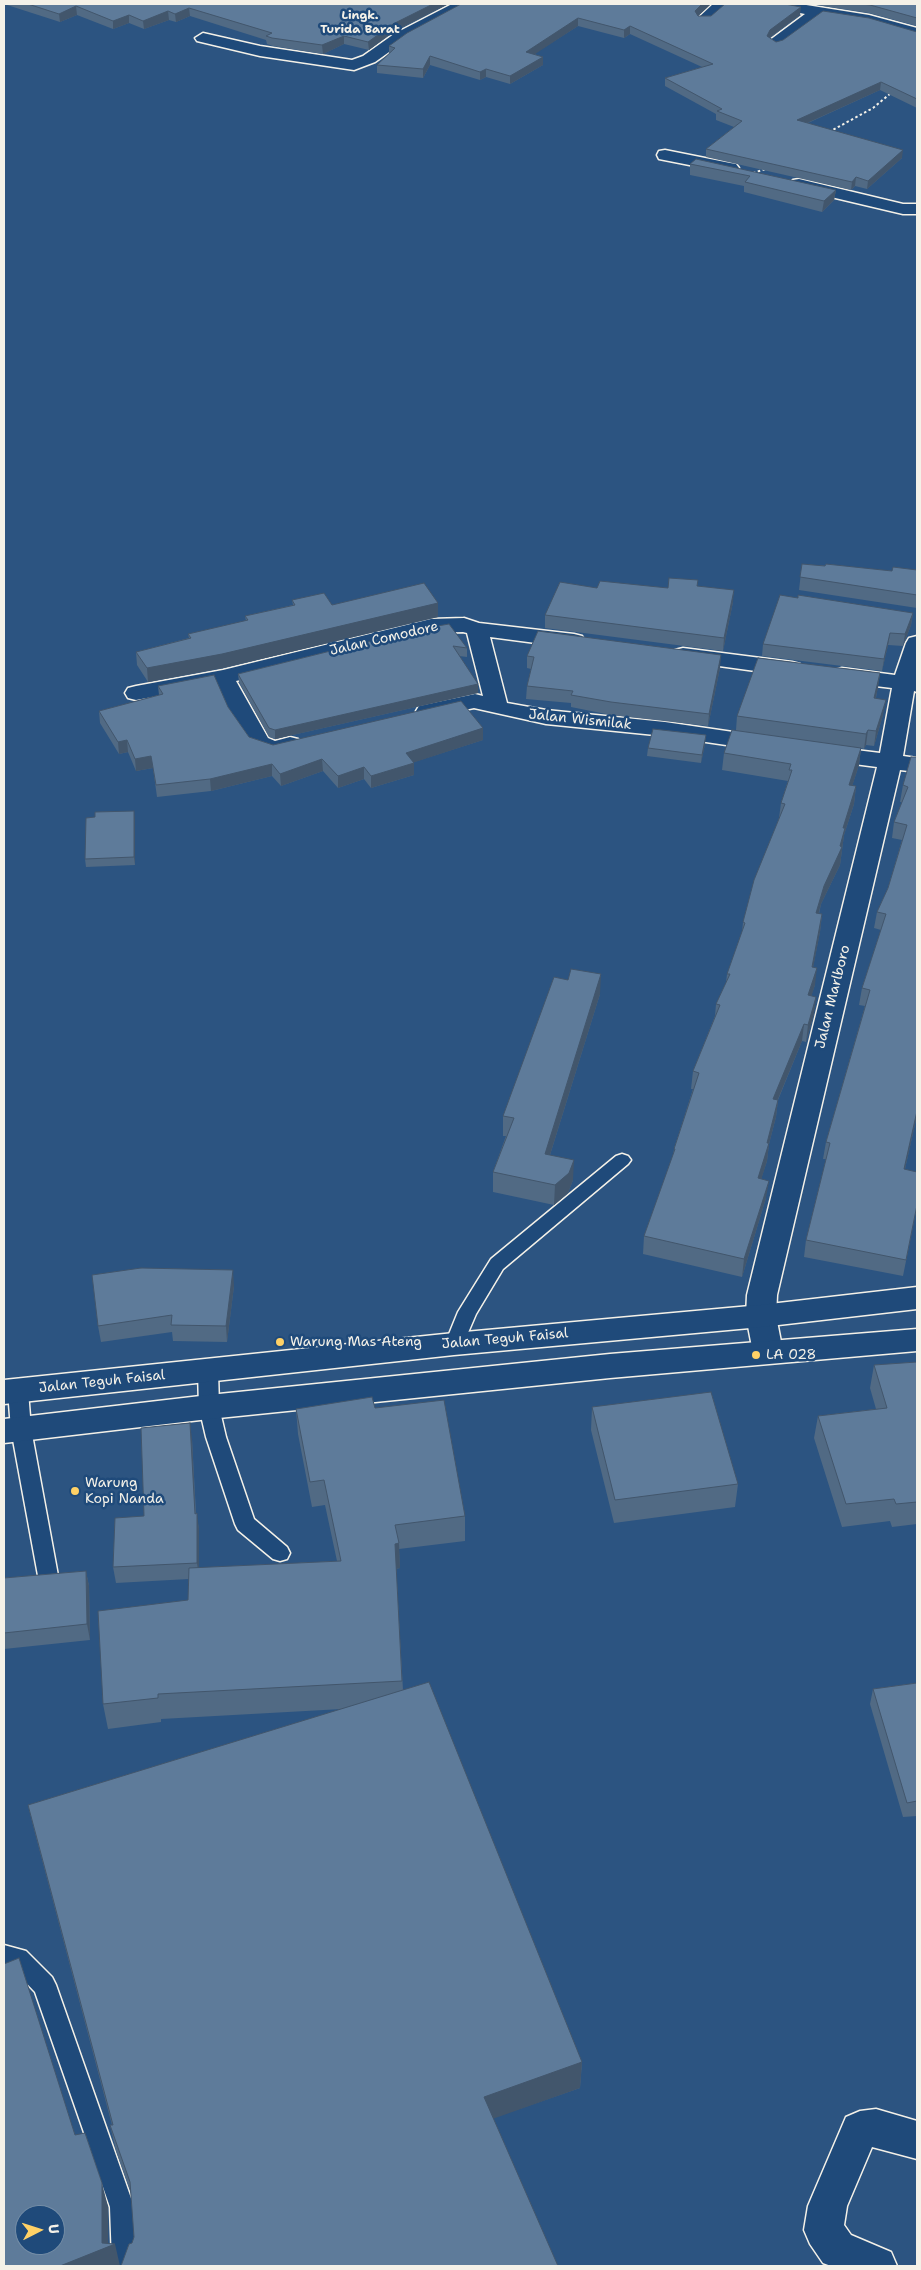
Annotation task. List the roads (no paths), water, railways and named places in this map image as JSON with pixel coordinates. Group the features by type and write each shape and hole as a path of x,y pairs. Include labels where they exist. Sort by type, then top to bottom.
{"main road":[{"path":"203,38 351,66 369,59 400,37 463,4"},
{"path":"704,20 722,4"},
{"path":"774,4 798,6 818,12 870,20 917,33"},
{"path":"776,43 818,12"},
{"path":"665,155 762,171"},
{"path":"787,181 916,210"},
{"name":"Jalan Comodore","path":"136,693 223,677 431,626 464,625 477,629 598,644"},
{"path":"477,629 497,708"},
{"name":"Jalan Marlboro","path":"768,1352 761,1316 764,1285 904,764 911,684 917,643"},
{"path":"658,652 911,684"},
{"path":"223,677 243,718 259,743 274,748 311,740"},
{"name":"Jalan Wismilak","path":"404,717 470,701 546,717 665,729 904,764"},
{"name":"Jalan Teguh Faisal","path":"11,1392 454,1344 761,1316 917,1298"},
{"path":"12,1430 209,1407 768,1352 917,1340"},
{"path":"877,2266 837,2249 824,2230 828,2206 860,2130 876,2128 917,2140"}],"lane":[{"path":"454,1344 467,1312 497,1264 622,1160"},
{"path":"208,1372 209,1407 216,1437 245,1524 280,1553"},
{"path":"11,1392 12,1430 49,1581"},
{"path":"4,1956 18,1959 44,1986 122,2207 125,2262 123,2266"}],"place":[{"name":"Warung Mas Ateng","path":"280,1342"},
{"name":"LA 028","path":"756,1355"},
{"name":"Warung Kopi Nanda","path":"75,1491"}],"district":[{"name":"Lingk. Turida Barat","path":"360,23"}]}
